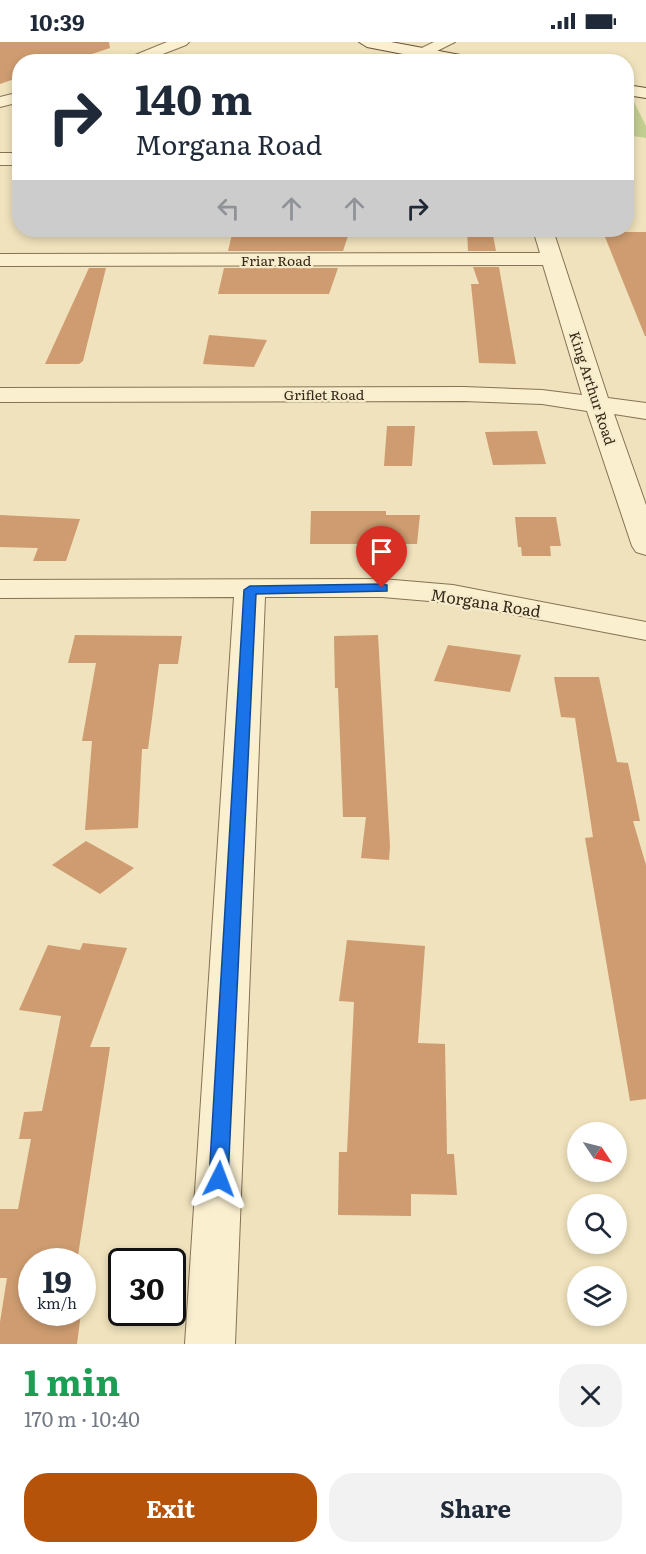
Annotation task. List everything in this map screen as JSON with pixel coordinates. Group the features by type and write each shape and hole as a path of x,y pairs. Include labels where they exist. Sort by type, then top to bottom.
{"street":[{"path":"148,54 181,42"},
{"path":"367,42 432,54"},
{"path":"418,54 447,42"},
{"name":"King Arthur Road","path":"545,237 597,402 646,546"},
{"name":"Friar Road","path":"0,260 552,259"},
{"name":"Griflet Road","path":"0,395 464,394 597,402 646,411"},
{"name":"Morgana Road","path":"0,588 250,590 382,588 453,594 646,631"},
{"path":"210,1344 250,590"}],"green space":[{"path":"634,102 646,126 646,138 634,136"}],"building":[{"path":"0,42 109,42 110,48 92,54 12,54 12,80 0,84"},
{"path":"634,232 646,232 645,336 605,237 634,237"},
{"path":"231,237 348,237 343,251 228,251"},
{"path":"467,237 493,237 496,251 468,251"},
{"path":"473,267 499,267 516,364 479,363 471,284 479,284"},
{"path":"89,268 106,268 83,361 79,364 45,364"},
{"path":"224,268 338,268 329,294 218,294"},
{"path":"209,335 267,340 254,367 203,364"},
{"path":"387,426 415,426 412,466 384,466"},
{"path":"537,431 546,464 493,465 485,432"},
{"path":"311,511 386,511 386,515 420,515 417,544 310,544"},
{"path":"0,515 80,519 66,561 33,561 38,548 0,547"},
{"path":"515,517 556,517 561,546 550,546 551,556 522,556 521,547 518,547"},
{"path":"75,635 182,636 178,664 159,664 148,749 142,749 138,828 85,830 92,741 82,741 96,663 68,663"},
{"path":"378,635 389,860 361,858 366,817 343,817 338,688 335,688 334,636"},
{"path":"448,645 521,655 510,692 434,681"},
{"path":"554,677 599,677 617,762 628,763 640,821 633,821 646,865 646,1099 630,1101 585,838 593,837 575,718 561,717"},
{"path":"86,841 134,868 100,894 52,865"},
{"path":"347,940 425,946 418,1043 445,1044 447,1154 454,1154 457,1195 411,1194 411,1216 338,1215 339,1152 347,1152 354,1002 339,1001"},
{"path":"83,943 127,948 90,1047 110,1047 79,1248 18,1248 18,1326 79,1326 77,1344 0,1344 0,1322 7,1278 0,1278 0,1209 18,1209 31,1139 19,1139 24,1112 42,1111 61,1016 19,1010 48,945 80,950"}],"route":[{"path":"219,1179 250,590 382,588"}]}
